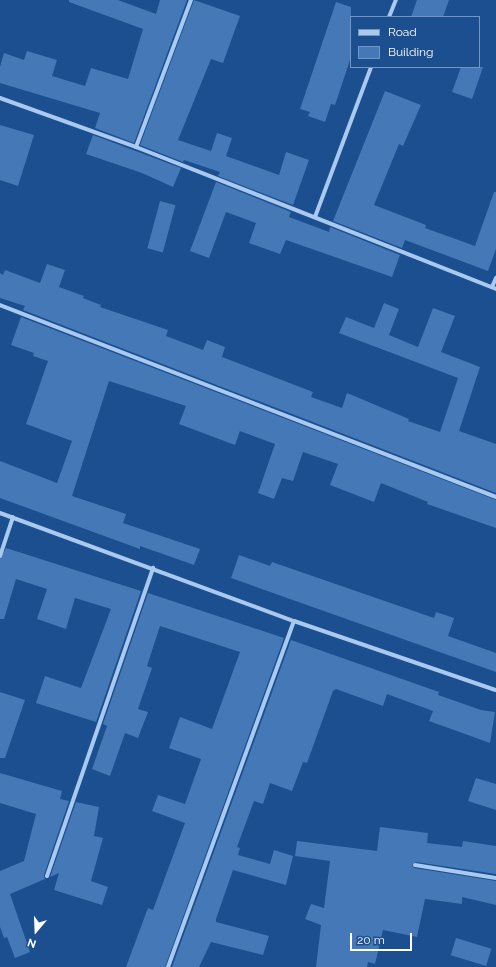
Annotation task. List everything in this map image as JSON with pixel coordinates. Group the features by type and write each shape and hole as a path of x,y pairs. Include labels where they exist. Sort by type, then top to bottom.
{"street":[{"path":"136,147 191,0"},
{"path":"389,16 396,0"},
{"path":"315,217 371,68"},
{"path":"0,98 136,147 494,288 496,278"},
{"path":"0,305 496,497"},
{"path":"0,514 13,517 294,621 496,690"},
{"path":"0,556 13,517"},
{"path":"46,876 153,568"},
{"path":"168,967 294,621"},
{"path":"415,865 496,878"}],"building":[{"path":"69,0 118,0 156,14 160,0 187,0 134,143 95,128 100,113 0,83 0,67 4,53 24,60 27,51 57,60 52,76 85,86 91,68 128,79 143,29 69,2"},
{"path":"194,0 240,16 223,63 211,59 178,140 211,151 217,133 232,138 226,156 279,175 286,152 309,160 293,205 218,176 220,172 184,160 183,162 140,145"},
{"path":"417,0 449,0 443,16 411,16"},
{"path":"336,2 351,7 350,60 335,105 331,104 325,122 308,116 310,112 300,109"},
{"path":"483,67 472,99 452,92 461,68"},
{"path":"385,91 421,105 403,146 399,144 374,205 426,225 425,228 475,246 494,192 496,192 496,249 488,271 405,240 402,248 333,221"},
{"path":"0,125 34,135 18,186 0,180"},
{"path":"93,135 181,168 173,187 142,173 86,154"},
{"path":"216,182 291,212 289,217 329,232 330,227 400,255 392,277 286,240 280,254 249,243 256,223 226,212 209,258 190,251"},
{"path":"160,201 175,205 163,252 147,248"},
{"path":"47,264 65,270 59,287 84,296 83,298 101,305 100,307 168,330 166,336 203,350 207,340 225,347 222,357 313,392 311,397 342,408 347,393 409,419 408,421 440,432 458,378 339,333 346,317 374,328 384,303 399,309 389,335 418,347 433,308 455,316 441,352 480,367 459,431 496,444 496,493 23,310 25,306 0,298 0,273 3,275 5,270 40,283"},
{"path":"21,317 496,500 496,528 427,504 428,502 381,483 374,502 330,485 338,464 303,452 293,481 282,478 274,499 258,493 275,444 240,431 235,445 179,424 186,406 109,381 72,496 126,514 123,523 200,549 194,565 140,546 140,549 0,498 0,461 57,483 72,441 26,424 48,361 33,356 34,353 11,345"},
{"path":"6,548 141,591 96,722 36,703 45,676 81,688 111,609 75,598 66,629 37,619 47,589 16,579 4,619 0,619 0,559"},
{"path":"239,555 270,566 272,562 434,618 436,612 454,618 448,636 496,653 496,672 231,578"},
{"path":"148,593 284,638 165,967 126,967 148,908 153,910 185,823 152,811 158,795 185,804 201,759 169,748 180,717 212,729 240,652 160,626 147,666 152,668 138,709 148,712 138,738 125,733 110,776 92,769 107,726 103,724"},
{"path":"291,640 439,692 438,695 481,710 495,712 490,743 429,721 433,711 387,694 383,706 336,689 333,691 307,763 303,762 292,791 270,783 263,804 254,801 237,847 240,848 238,855 270,864 274,850 293,856 286,885 233,870 216,919 216,922 269,936 263,955 211,942 199,967 172,967"},
{"path":"0,692 25,700 5,758 0,758"},
{"path":"0,773 62,791 60,799 69,801 44,875 45,879 10,894 30,952 15,958 7,937 4,938 0,927 0,871 24,861 36,814 0,803"},
{"path":"476,778 496,784 496,810 468,801"},
{"path":"76,802 99,807 94,836 103,838 91,881 108,887 102,905 54,890 59,873 50,877"},
{"path":"380,827 428,833 427,843 462,847 463,841 496,846 496,874 416,862 412,865 414,868 496,881 496,905 462,897 462,904 425,899 417,937 383,930 375,964 368,962 367,967 316,967 321,925 305,919 311,904 324,908 330,861 295,856 297,841 377,851"},
{"path":"456,938 491,949 486,966 451,955"}]}
